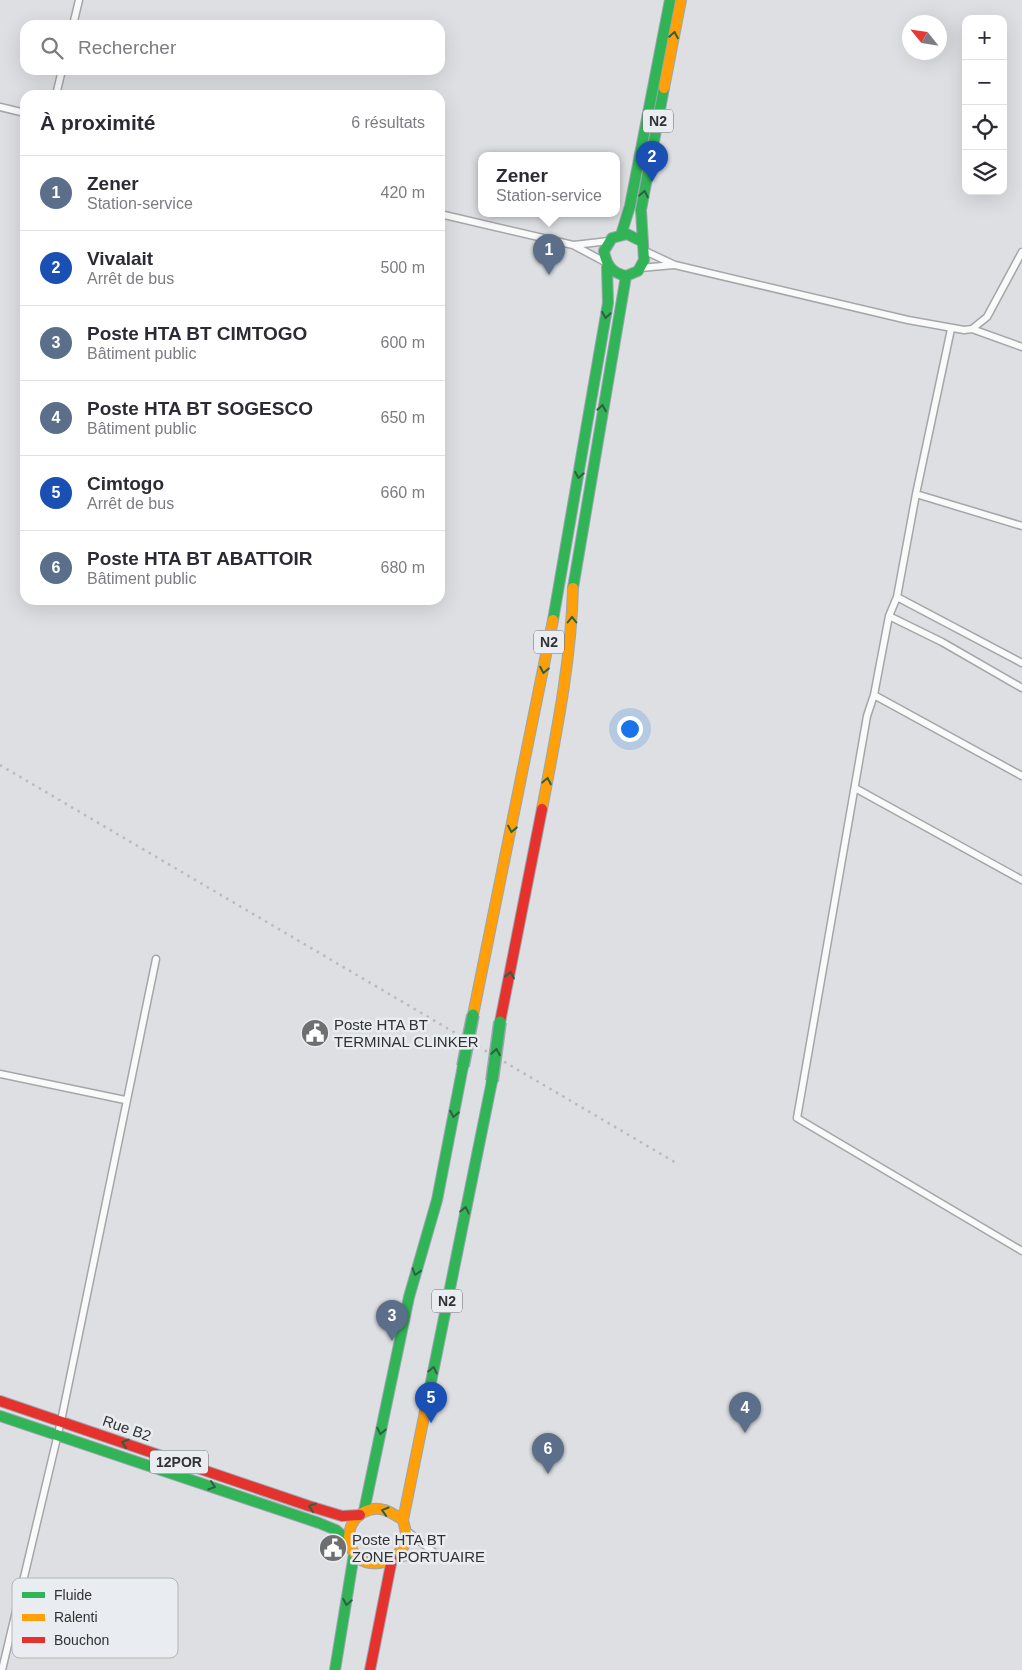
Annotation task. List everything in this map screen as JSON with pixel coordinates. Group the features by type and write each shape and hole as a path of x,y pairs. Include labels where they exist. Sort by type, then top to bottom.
{"main road":[{"name":"N2","path":"620,235 629,212 670,0"},
{"name":"N2","path":"644,247 640,223 641,210 681,0"},
{"path":"620,235 632,236 644,247 644,260 640,268 626,276 616,274 606,264 604,251 609,241 620,235"},
{"name":"N2","path":"349,1541 351,1525 362,1513 409,1297 437,1200 552,627 607,310 609,290 606,264"},
{"name":"N2","path":"370,1670 394,1559 404,1544 404,1526 492,1081 500,1022 567,675 572,635 573,580 626,276"},
{"name":"Rue B2","path":"0,1401 309,1506 342,1516 362,1513"},
{"name":"Rue B2","path":"0,1416 319,1522 336,1530 349,1541"},
{"path":"362,1513 378,1508 386,1510 404,1526"},
{"path":"335,1670 354,1554 349,1541"},
{"path":"354,1554 371,1564 380,1564 394,1559"}],"street":[{"path":"74,20 80,0"},
{"path":"57,90 61,75"},
{"path":"0,107 20,112"},
{"path":"445,215 573,245 606,264"},
{"path":"573,245 609,241"},
{"path":"644,247 675,265 951,329 972,329 1022,347"},
{"path":"972,329 987,317 1022,252"},
{"path":"640,268 675,265"},
{"path":"951,329 916,494 897,597 889,616 874,695 868,716 797,1118 1022,1250"},
{"path":"916,494 1022,526"},
{"path":"897,597 1022,663"},
{"path":"889,616 934,638 1022,688"},
{"path":"874,695 1022,776"},
{"path":"855,788 1022,880"},
{"path":"24,1578 58,1436 125,1100 156,960"},
{"path":"0,1074 125,1100"},
{"path":"394,1559 436,1554 404,1526"},
{"path":"2,1670 12,1628"}],"railway":[{"path":"0,765 678,1164"}],"traffic: fast":[{"path":"621,235 630,206 670,0"},
{"path":"643,242 627,234 612,238 604,251 606,260 611,268 617,273 626,276 638,271 644,260 641,210 664,88"},
{"path":"553,620 608,303 607,267"},
{"path":"573,588 626,276"},
{"path":"463,1066 473,1015"},
{"path":"492,1081 500,1022"},
{"path":"364,1511 409,1297 437,1200 463,1066"},
{"path":"430,1387 492,1081"},
{"path":"0,1416 319,1523 336,1530 349,1541"},
{"path":"335,1670 354,1554"}],"traffic: slow":[{"path":"664,88 681,0"},
{"path":"542,809 566,671 573,588"},
{"path":"473,1015 553,620"},
{"path":"403,1520 385,1510 375,1509 364,1512 355,1519 350,1529 349,1537 352,1550 359,1559 369,1563 379,1563 389,1560 398,1554 404,1545 406,1535 403,1520 430,1387"}],"traffic: jam":[{"path":"500,1022 542,809"},
{"path":"0,1401 309,1506 342,1516 360,1515"},
{"path":"370,1670 392,1559"}],"place":[{"name":"Vivalait","path":"652,182"},
{"name":"Zener","path":"549,275"},
{"name":"Poste HTA BT TERMINAL CLINKER","path":"315,1033"},
{"name":"Poste HTA BT CIMTOGO","path":"392,1341"},
{"name":"Cimtogo","path":"431,1423"},
{"name":"Poste HTA BT SOGESCO","path":"745,1433"},
{"name":"Poste HTA BT ABATTOIR","path":"548,1474"},
{"name":"Poste HTA BT ZONE PORTUAIRE","path":"333,1548"}]}
